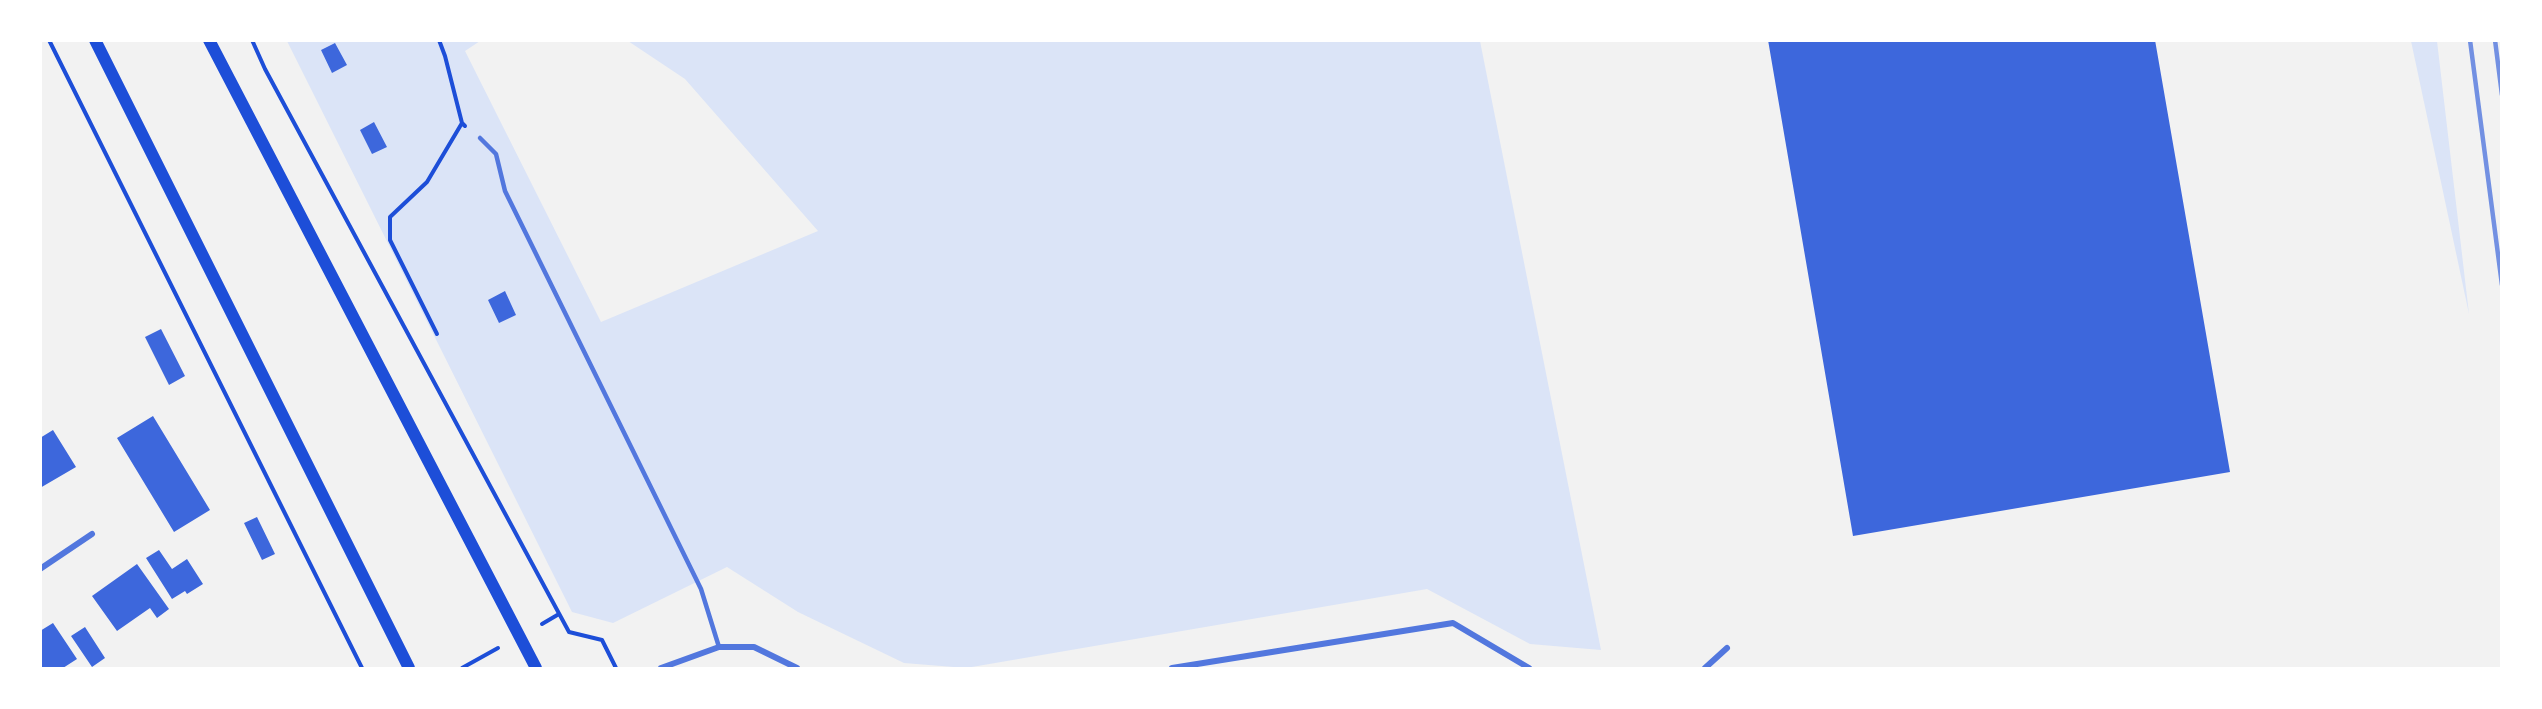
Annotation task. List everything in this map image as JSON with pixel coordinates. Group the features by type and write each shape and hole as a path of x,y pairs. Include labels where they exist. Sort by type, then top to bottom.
{"main road":[{"path":"95,40 409,669"},
{"path":"209,40 536,669"}],"street":[{"path":"40,569 92,534"},
{"path":"1172,669 1453,623 1529,669"},
{"path":"661,669 718,647 754,647 797,669"},
{"path":"1705,669 1727,648"}],"lane":[{"path":"480,138 496,154 505,190 701,589 718,647"}],"path":[{"path":"49,40 362,669"},
{"path":"252,40 265,69 568,632 602,640 616,669"},
{"path":"438,40 446,56 462,123 480,138"},
{"path":"437,333 390,240 390,217 427,182 462,123"},
{"path":"540,626 559,614"},
{"path":"462,669 504,645"}],"shaded area":[{"path":"287,41 480,41 465,51 601,322 818,231 685,79 628,41 1480,41 1601,650 1530,644 1427,589 966,668 904,663 798,612 727,567 613,623 572,612"},
{"path":"2411,41 2437,41 2469,314"}],"building":[{"path":"1768,40 2155,40 2230,472 1853,536"},
{"path":"335,43 347,65 332,73 321,50"},
{"path":"374,122 387,147 372,154 360,130"},
{"path":"505,291 516,315 499,323 488,300"},
{"path":"161,329 185,376 169,385 145,337"},
{"path":"153,416 210,510 174,532 117,438"},
{"path":"53,430 76,467 40,488 40,438"},
{"path":"257,517 275,554 262,560 244,523"},
{"path":"159,550 172,569 187,559 203,584 187,594 185,591 172,599 146,558"},
{"path":"137,564 169,609 157,618 150,608 117,631 92,596"},
{"path":"53,623 77,659 63,668 40,668 40,631"},
{"path":"85,627 105,658 92,667 71,636"}],"railway":[{"path":"2470,40 2502,285"},
{"path":"2495,40 2502,95"}]}
